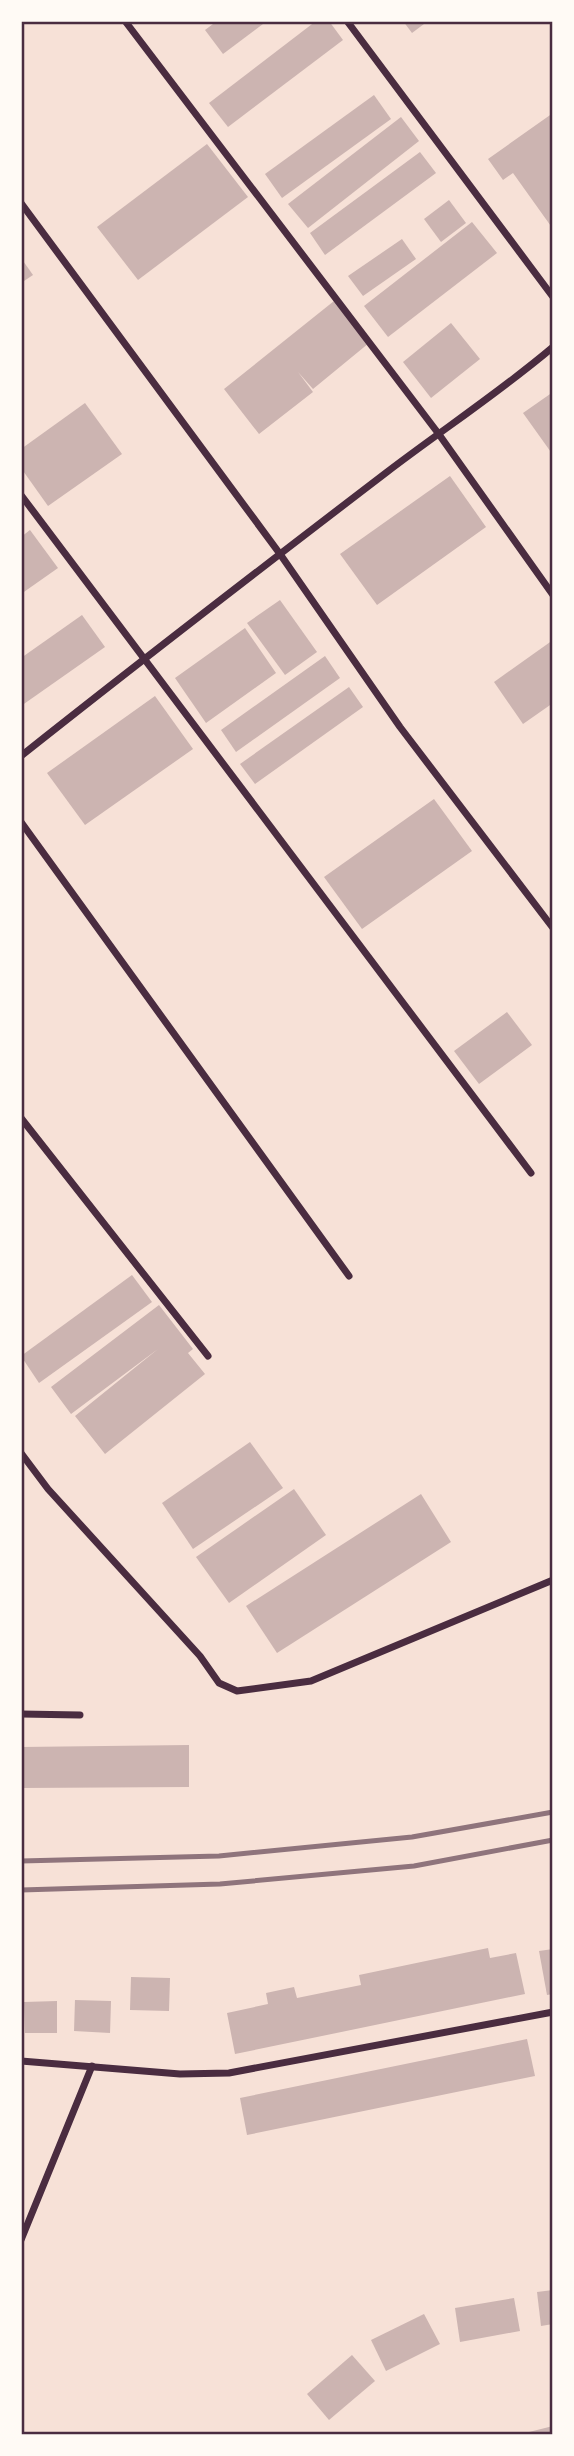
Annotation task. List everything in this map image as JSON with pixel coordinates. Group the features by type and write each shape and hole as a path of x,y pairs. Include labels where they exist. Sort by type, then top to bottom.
{"street":[{"path":"125,21 438,433 553,595"},
{"path":"347,21 552,293"},
{"path":"21,203 279,554 400,727 553,928"},
{"path":"21,756 279,554 553,347"},
{"path":"21,495 531,1173"},
{"path":"21,822 349,1276"},
{"path":"21,1118 208,1356"},
{"path":"21,1453 48,1489 190,1646 219,1683 237,1691 311,1681 553,1580"},
{"path":"21,1714 80,1715"},
{"path":"21,2061 180,2074 229,2073 553,2012"},
{"path":"21,2240 92,2066"}],"building":[{"path":"217,21 267,21 223,54 205,30"},
{"path":"316,21 329,21 343,40 228,127 209,103"},
{"path":"403,21 428,21 412,33"},
{"path":"374,95 391,119 282,198 265,174"},
{"path":"553,113 553,229 513,173 503,180 488,159"},
{"path":"401,117 419,141 308,228 288,204"},
{"path":"207,144 248,197 138,280 97,227"},
{"path":"420,152 436,173 325,255 310,233"},
{"path":"449,200 466,223 441,242 424,219"},
{"path":"472,222 497,253 388,337 364,306"},
{"path":"402,239 416,259 363,296 348,276"},
{"path":"21,258 33,275 21,283"},
{"path":"334,301 369,343 313,389 298,372 313,392 259,434 224,389"},
{"path":"451,323 480,359 431,398 403,362"},
{"path":"553,392 553,455 523,413"},
{"path":"85,403 122,454 48,506 21,468 21,449"},
{"path":"450,476 486,527 377,605 340,554"},
{"path":"30,530 58,568 21,594 21,537"},
{"path":"280,600 317,652 285,675 247,623"},
{"path":"82,615 105,647 21,706 21,658"},
{"path":"245,628 276,673 206,723 175,678"},
{"path":"553,640 553,703 523,724 494,682"},
{"path":"325,656 340,678 236,752 221,730"},
{"path":"349,687 363,707 255,784 240,764"},
{"path":"155,696 193,749 85,825 47,773"},
{"path":"434,799 472,851 362,929 324,877"},
{"path":"507,1012 532,1045 479,1084 454,1051"},
{"path":"132,1275 152,1302 39,1383 21,1356"},
{"path":"159,1305 193,1349 188,1353 205,1374 105,1454 75,1416 158,1349 71,1414 51,1387"},
{"path":"250,1442 283,1488 193,1549 162,1503"},
{"path":"294,1489 326,1535 229,1603 196,1557"},
{"path":"421,1494 451,1542 277,1653 246,1606"},
{"path":"189,1745 189,1787 21,1788 21,1747"},
{"path":"488,1948 490,1958 516,1953 525,1994 235,2054 227,2013 268,2004 266,1993 294,1987 297,1998 361,1985 359,1975"},
{"path":"553,1949 553,1994 547,1995 539,1951"},
{"path":"131,1977 170,1978 169,2011 130,2010"},
{"path":"75,2000 111,2001 110,2033 74,2031"},
{"path":"57,2001 57,2033 25,2033 24,2002"},
{"path":"527,2039 535,2076 247,2135 240,2098"},
{"path":"553,2290 553,2324 541,2326 537,2292"},
{"path":"514,2298 520,2331 460,2342 455,2308"},
{"path":"424,2314 440,2344 386,2371 371,2340"},
{"path":"352,2355 375,2381 329,2420 307,2394"},
{"path":"553,2426 553,2435 521,2435 521,2434"}],"railway":[{"path":"21,1861 219,1856 412,1837 553,1812"},
{"path":"21,1890 220,1884 414,1866 553,1840"}]}
